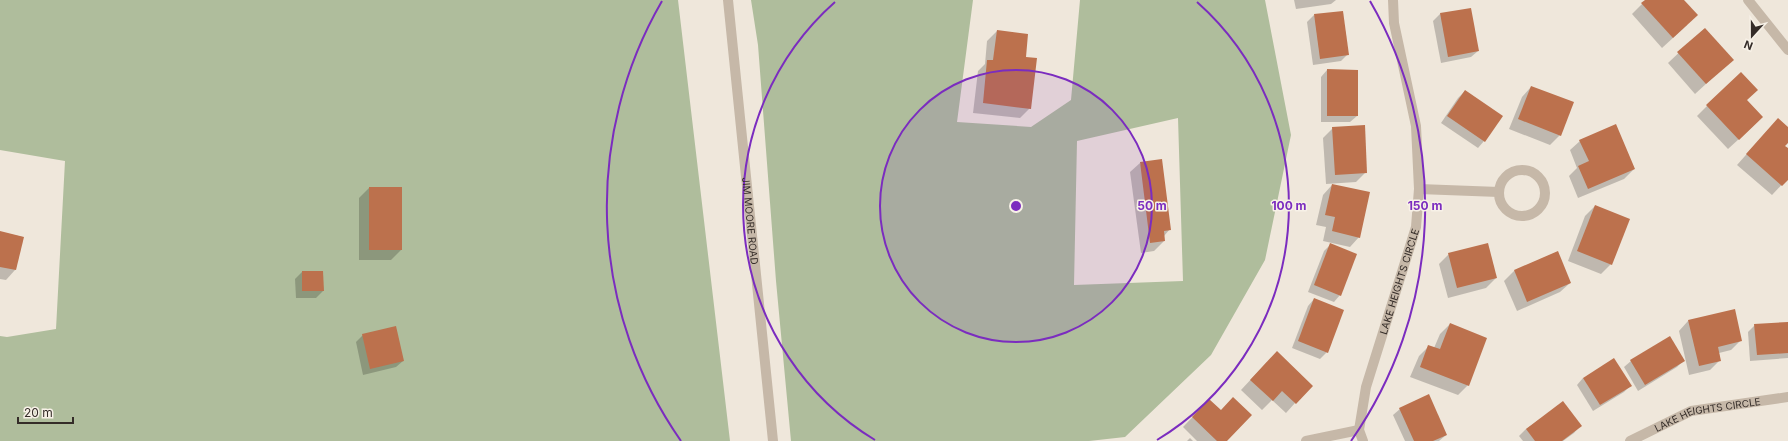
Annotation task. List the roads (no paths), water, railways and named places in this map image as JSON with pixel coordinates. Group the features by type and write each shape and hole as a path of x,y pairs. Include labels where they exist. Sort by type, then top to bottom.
{"street":[{"name":"JIM MOORE ROAD","path":"728,0 773,441"},
{"name":"LAKE HEIGHTS CIRCLE","path":"1363,441 1359,430 1366,387 1416,227 1419,190 1416,126 1394,23 1393,0"},
{"path":"1748,0 1788,50"},
{"path":"1522,169 1532,171 1539,176 1544,184 1546,193 1544,202 1538,209 1531,214 1522,216 1513,214 1506,209 1501,201 1499,192 1501,184 1506,176 1514,171 1522,169"},
{"path":"1419,190 1499,192"},
{"name":"LAKE HEIGHTS CIRCLE","path":"1630,441 1691,412 1788,397"},
{"path":"1306,441 1359,430"}]}
